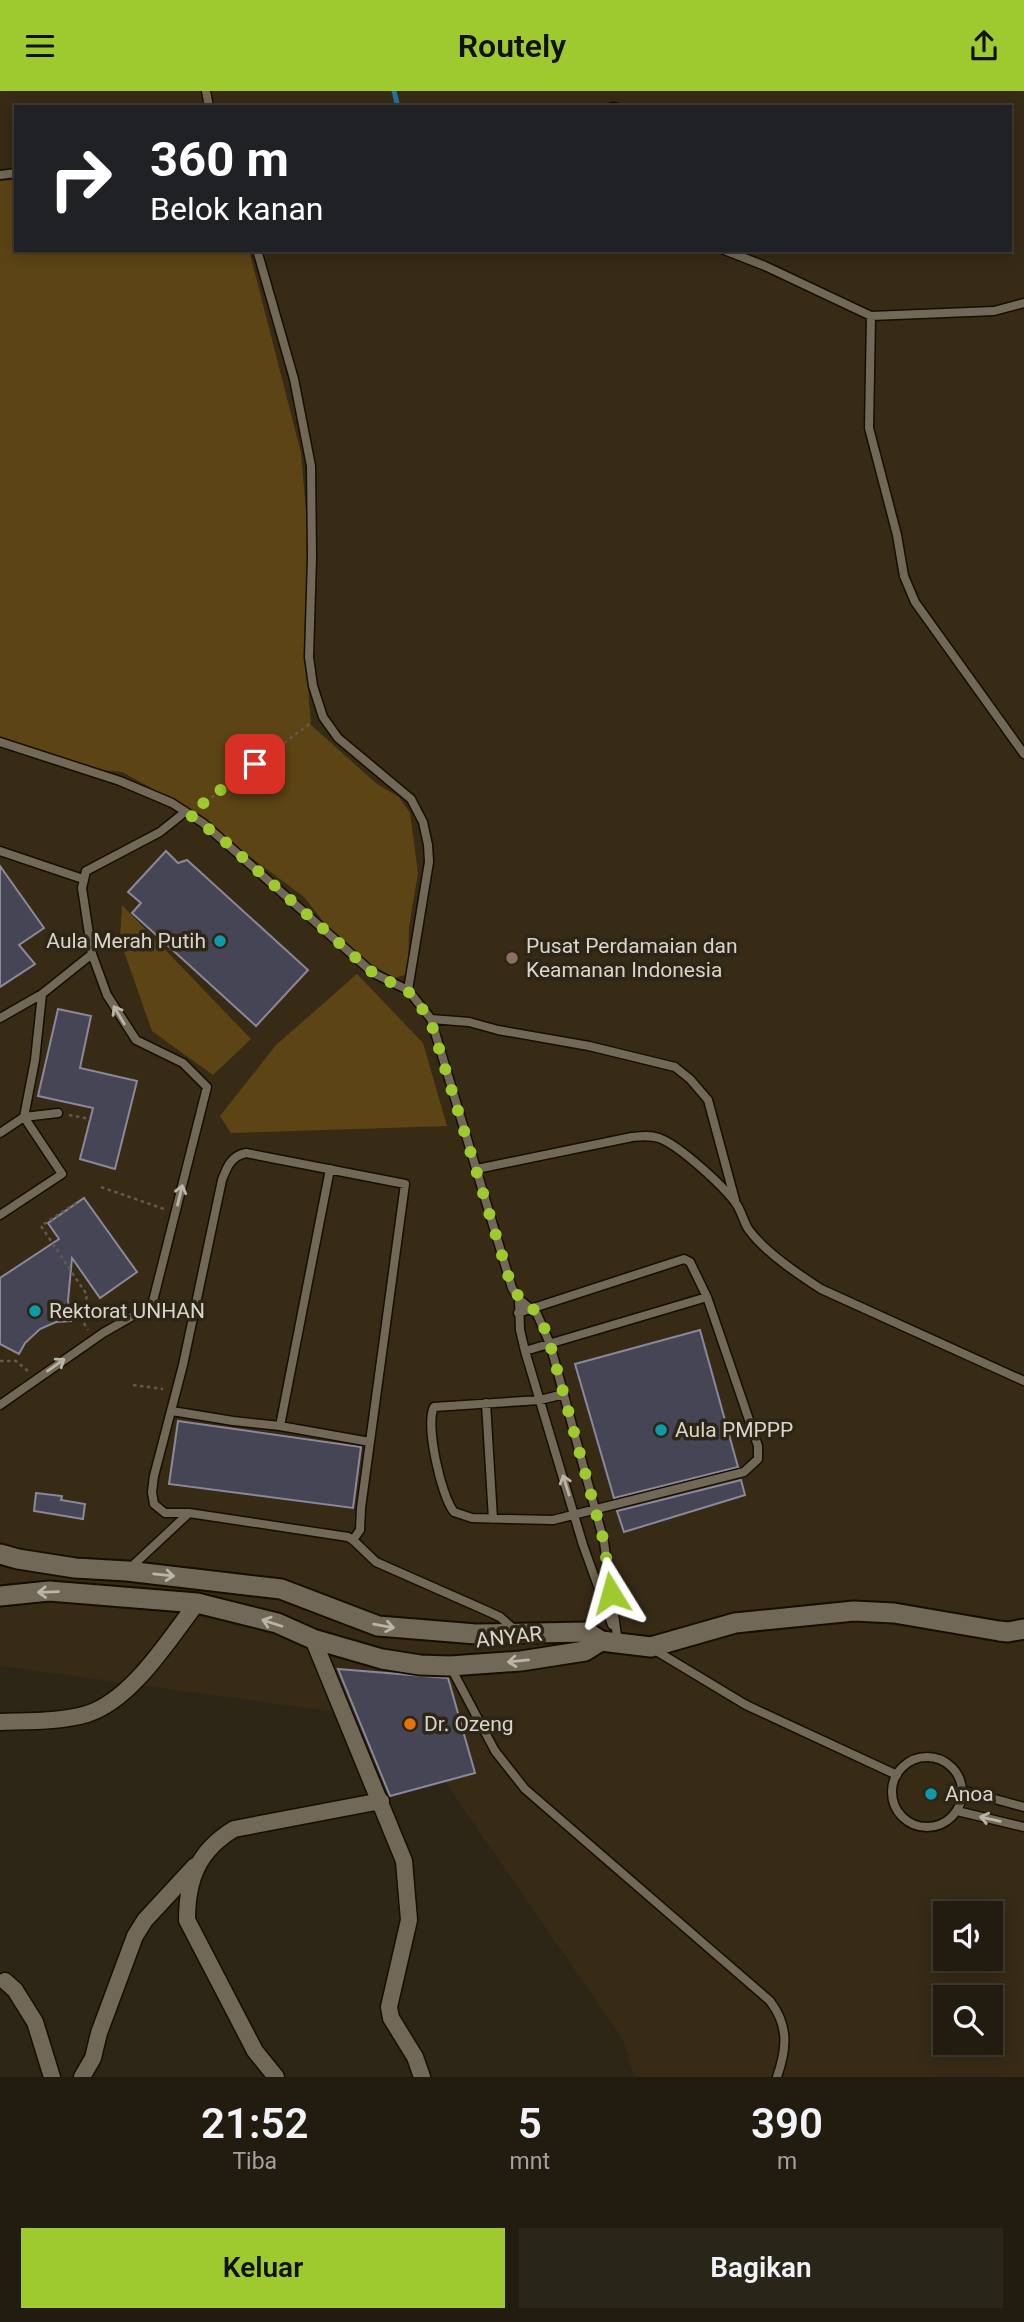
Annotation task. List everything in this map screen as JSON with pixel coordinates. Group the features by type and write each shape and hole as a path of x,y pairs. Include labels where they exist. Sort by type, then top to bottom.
{"street":[{"name":"ANYAR","path":"0,1554 75,1568 127,1571 281,1589 378,1626 476,1634 517,1632 602,1639 650,1647 735,1623 854,1611 894,1613 1008,1632 1024,1629"},
{"name":"ANYAR","path":"0,1596 49,1591 197,1603 276,1623 313,1639 382,1659 420,1665 450,1666 521,1661 585,1651 602,1639"},
{"path":"0,1722 60,1719 88,1714 108,1703 124,1692 197,1603"},
{"path":"313,1639 404,1861 409,1920 389,2007 391,2018 415,2057 422,2077"},
{"path":"82,2077 93,2058 99,2033 135,1936 145,1920 217,1840 234,1829 381,1801"},
{"path":"197,1864 188,1897 187,1920 255,2051 276,2077"},
{"path":"5,1981 15,1990 34,2022 52,2077"}],"lane":[{"path":"258,252 294,379 311,466 309,657 313,686 322,715 338,738 411,799 423,822 428,845 429,862 408,991"},
{"path":"729,252 871,316 994,311 1024,303"},
{"path":"871,316 869,428 897,535 904,576 915,602 1024,754"},
{"path":"0,742 120,781 172,803 222,839 373,973 408,991 430,1019 478,1168 512,1288 519,1299 532,1308 550,1344 564,1394 604,1542 602,1639"},
{"path":"0,1405 103,1333 152,1305 207,1087 183,1063 136,1040 107,995 92,954 82,888 86,871 160,832 187,813"},
{"path":"0,851 83,879"},
{"path":"0,1018 42,994 92,954"},
{"path":"0,1215 62,1174 24,1117 36,1060 42,994"},
{"path":"430,1019 469,1022 498,1030 589,1046 675,1067 690,1079 708,1100 736,1203 750,1230 797,1273 821,1289 1024,1381"},
{"path":"0,1133 24,1117 58,1113"},
{"path":"478,1168 648,1135 662,1139 702,1168 736,1203"},
{"path":"353,1540 360,1530 405,1184 246,1153 234,1158 227,1166 222,1179 177,1391 159,1454 152,1492 155,1504 165,1513 189,1513 348,1537 376,1562 500,1617 517,1632"},
{"path":"280,1426 330,1169"},
{"path":"518,1313 684,1259 690,1262 707,1297 758,1446 758,1459 744,1472 553,1520 472,1518 454,1512 448,1505 431,1426 432,1409 436,1405 540,1400 564,1394"},
{"path":"525,1351 707,1297"},
{"path":"519,1299 518,1313 525,1351 575,1515 602,1639"},
{"path":"486,1403 494,1519"},
{"path":"172,1411 370,1442"},
{"path":"127,1571 189,1513"},
{"path":"650,1647 746,1705 897,1775"},
{"path":"450,1666 495,1751 525,1789 770,2001 779,2013 785,2030 786,2044 777,2077"},
{"path":"929,1757 941,1760 952,1767 959,1778 962,1790 957,1811 938,1825 926,1827 904,1818 893,1798 897,1775 905,1765 916,1759 929,1757"},
{"path":"962,1790 1024,1807"},
{"path":"957,1811 1024,1827"}],"path":[{"path":"187,813 322,715"},
{"path":"58,1113 90,1119"},
{"path":"101,1187 152,1205"},
{"path":"76,1203 41,1226 87,1295 82,1320"},
{"path":"0,1361 16,1361"},
{"path":"133,1385 177,1391"}],"shaded area":[{"name":"Pusat Perdamaian dan Keamanan Indonesia","path":"0,91 1024,91 1024,2077 634,2077 624,2041 403,1721 0,1666"},
{"path":"14,180 14,252 250,252 301,453 312,582 304,638 311,725 377,784 399,797 410,813 418,873 409,927 408,974 394,978 343,947 304,897 175,801 122,772 101,770 0,738 0,181"},
{"path":"122,905 251,1039 213,1075 152,1031 120,940"},
{"path":"357,974 423,1043 447,1126 231,1133 220,1116 276,1045"}],"building":[{"name":"Aula Merah Putih","path":"166,851 178,863 187,860 308,970 256,1026 132,913 141,903 128,892"},
{"path":"0,866 44,928 19,945 35,964 0,987"},
{"path":"58,1009 91,1016 80,1068 137,1081 115,1169 80,1159 93,1108 38,1096"},
{"path":"84,1198 137,1272 100,1298 72,1258 68,1301 71,1321 56,1322 40,1329 25,1343 19,1354 0,1344 0,1278 59,1239 48,1223"},
{"name":"Aula PMPPP","path":"700,1330 738,1467 614,1498 575,1364"},
{"path":"178,1421 361,1447 353,1508 169,1484"},
{"path":"741,1480 745,1495 624,1532 617,1511"},
{"path":"36,1493 62,1496 61,1500 85,1504 83,1519 34,1511"},
{"name":"Dr. Ozeng","path":"338,1669 448,1678 475,1773 390,1796"}],"waterway":[{"path":"394,91 398,105"}],"place":[{"name":"Aula Merah Putih","path":"220,941"},
{"name":"Pusat Perdamaian dan Keamanan Indonesia","path":"512,958"},
{"name":"Rektorat UNHAN","path":"35,1311"},
{"name":"Aula PMPPP","path":"661,1430"},
{"name":"Dr. Ozeng","path":"410,1724"},
{"name":"Anoa","path":"931,1794"}],"route":[{"path":"255,764 189,814 222,839 373,973 408,991 430,1019 478,1168 512,1288 519,1299 537,1314 550,1344 604,1542 611,1593"}]}
